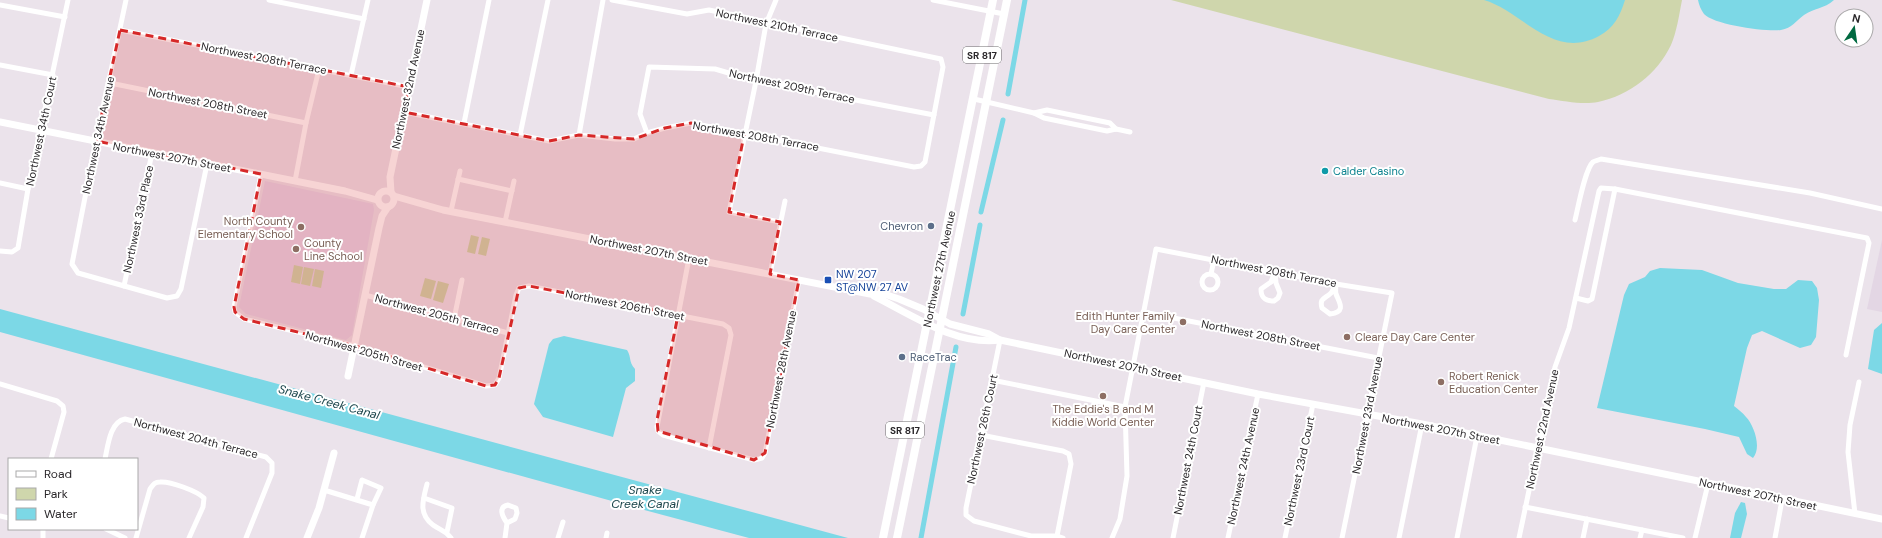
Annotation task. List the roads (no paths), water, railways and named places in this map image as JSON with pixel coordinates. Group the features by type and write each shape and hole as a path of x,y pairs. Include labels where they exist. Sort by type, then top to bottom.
{"main road":[{"name":"Northwest 27th Avenue","path":"883,538 993,0"},
{"name":"Northwest 27th Avenue","path":"897,538 1007,0"},
{"path":"950,213 963,216"}],"street":[{"name":"Northwest 34th Court","path":"2,252 12,252 18,248 28,189 68,0"},
{"name":"Northwest 34th Avenue","path":"124,286 78,273 72,264 126,0"},
{"path":"269,0 364,19"},
{"path":"351,75 368,0"},
{"name":"Northwest 32nd Avenue","path":"379,197 390,177 427,0"},
{"path":"464,123 488,0"},
{"path":"520,136 548,0"},
{"path":"579,135 603,0"},
{"name":"Northwest 210th Terrace","path":"612,0 687,14 709,10 766,24 941,60 943,67 934,114"},
{"path":"776,0 766,24 729,212 780,222"},
{"path":"933,0 956,2 1004,14"},
{"path":"0,5 64,17"},
{"name":"Northwest 208th Terrace","path":"120,30 409,87"},
{"path":"0,65 53,76"},
{"name":"Northwest 209th Terrace","path":"647,133 640,114 649,67 715,69 756,80 934,114"},
{"path":"295,181 306,123 319,69"},
{"name":"Northwest 208th Street","path":"110,84 306,123"},
{"path":"974,98 1034,112 1044,118 1107,131 1116,129 1130,132"},
{"path":"1034,112 1047,110 1110,123 1116,129"},
{"name":"Northwest 208th Terrace","path":"404,112 549,141 579,135 615,139 634,139 647,133 691,123 914,167 921,166 925,162 934,114"},
{"name":"Northwest 207th Street","path":"0,122 379,197"},
{"name":"Northwest 33rd Place","path":"124,286 152,153"},
{"path":"1575,220 1590,166 1593,162 1601,158 1810,193 1882,208"},
{"path":"124,286 168,298 177,296 181,289 207,164"},
{"path":"451,211 460,171"},
{"name":"Northwest 205th Street","path":"261,174 234,307 235,312 244,319 355,346 486,386 495,385 499,378 508,332"},
{"name":"Northwest 32nd Avenue","path":"390,177 392,194 390,205"},
{"path":"458,179 512,191"},
{"path":"506,222 514,182"},
{"path":"0,183 28,189"},
{"name":"Northwest 22nd Avenue","path":"1519,538 1536,448 1554,367 1569,328 1599,191 1604,188 1615,189"},
{"path":"1576,298 1588,301 1592,299 1615,189 1867,238 1869,243 1846,355"},
{"name":"Northwest 207th Street","path":"379,197 387,190 392,194 429,207"},
{"path":"348,376 382,216 379,197"},
{"name":"Northwest 207th Street","path":"379,197 383,207 390,205 429,207 870,294 893,297 929,312 942,320 963,328 989,334 1000,340 1258,394 1422,424 1782,500 1882,519"},
{"path":"770,274 785,201"},
{"path":"382,216 390,205"},
{"name":"Northwest 208th Terrace","path":"1143,312 1156,249 1336,284 1392,293"},
{"path":"690,258 657,420 657,427 658,431 663,434 709,448"},
{"path":"1211,274 1214,260"},
{"path":"1275,272 1276,283 1280,293 1278,298 1274,301 1266,300 1262,297 1261,289 1271,282 1275,272"},
{"path":"454,319 462,280"},
{"name":"Northwest 28th Avenue","path":"709,448 754,460 762,458 765,453 799,280"},
{"path":"1336,284 1336,294 1341,301 1341,307 1337,312 1330,314 1322,308 1322,301 1323,298 1331,293 1336,284"},
{"name":"Northwest 206th Street","path":"508,332 516,295 519,288 529,286 723,324 729,328 731,335 709,448"},
{"name":"Northwest 23rd Avenue","path":"1342,538 1392,293"},
{"name":"Northwest 207th Street","path":"870,294 948,334 986,342 1000,340"},
{"name":"Northwest 205th Terrace","path":"365,295 508,332"},
{"path":"1112,538 1120,519 1127,476 1125,407 1143,312"},
{"name":"Northwest 208th Street","path":"1143,312 1378,358"},
{"name":"Northwest 26th Court","path":"1000,340 965,510 967,517 974,521 1031,536 1057,536"},
{"path":"992,380 1125,407"},
{"name":"Northwest 24th Court","path":"1173,538 1204,382"},
{"path":"1855,514 1848,452 1850,425 1859,382"},
{"path":"0,384 57,401 63,406 64,412 51,458"},
{"name":"Northwest 24th Avenue","path":"1228,538 1258,394"},
{"name":"Northwest 23rd Court","path":"1285,538 1313,404"},
{"name":"Northwest 204th Terrace","path":"104,458 114,426 119,420 125,419 266,457 272,463 272,473 246,538"},
{"path":"1399,538 1422,424"},
{"path":"981,435 1063,451 1069,454 1072,464 1057,536 1063,538"},
{"path":"1457,538 1477,436"},
{"path":"307,538 324,490 334,454"},
{"path":"357,499 362,480 381,488 373,505 362,538"},
{"path":"136,538 150,489 154,483 161,482 198,492 204,498 203,507 189,538"},
{"path":"427,484 422,508 423,513 433,525 447,532 451,538"},
{"path":"1695,538 1708,484"},
{"path":"324,490 373,505"},
{"path":"424,498 452,508 447,532"},
{"path":"1775,538 1782,500"},
{"path":"1525,507 1683,538"},
{"path":"1583,538 1587,519"},
{"path":"505,538 507,522"},
{"path":"559,538 563,522"},
{"path":"108,530 125,538"},
{"path":"1640,538 1642,530"}],"water":[{"path":"1484,0 1625,0 1616,21 1604,33 1582,42 1567,42 1538,32 1512,14"},
{"path":"1698,0 1834,0 1804,15 1788,28 1774,30 1741,27 1710,18 1704,14"},
{"path":"1660,268 1702,270 1738,283 1774,289 1786,289 1798,280 1812,281 1817,288 1819,300 1816,337 1811,345 1800,348 1762,331 1752,335 1747,348 1734,406 1752,425 1757,443 1756,454 1753,458 1747,454 1739,437 1597,408 1624,295 1629,284 1645,277 1650,271"},
{"name":"Snake Creek Canal","path":"0,309 848,538 749,538 648,511 0,332"},
{"path":"1882,323 1882,374 1868,369 1874,330"},
{"path":"564,336 627,350 635,369 635,381 626,388 613,437 543,417 534,404 549,344 553,339"},
{"path":"1741,502 1745,503 1747,514 1741,538 1730,538 1735,513"}],"waterway":[{"path":"1008,94 1025,0"},
{"path":"981,212 1003,120"},
{"path":"963,314 980,225"},
{"path":"921,538 956,347"}],"place":[{"name":"Calder Casino","path":"1325,171"},
{"name":"Chevron","path":"931,226"},
{"name":"North County Elementary School","path":"301,227"},
{"name":"County Line School","path":"296,249"},
{"name":"NW 207 ST@NW 27 AV","path":"828,280"},
{"name":"Edith Hunter Family Day Care Center","path":"1183,322"},
{"name":"Cleare Day Care Center","path":"1347,337"},
{"name":"RaceTrac","path":"902,357"},
{"name":"Robert Renick Education Center","path":"1441,382"},
{"name":"The Eddie's B and M Kiddie World Center","path":"1103,396"}]}
